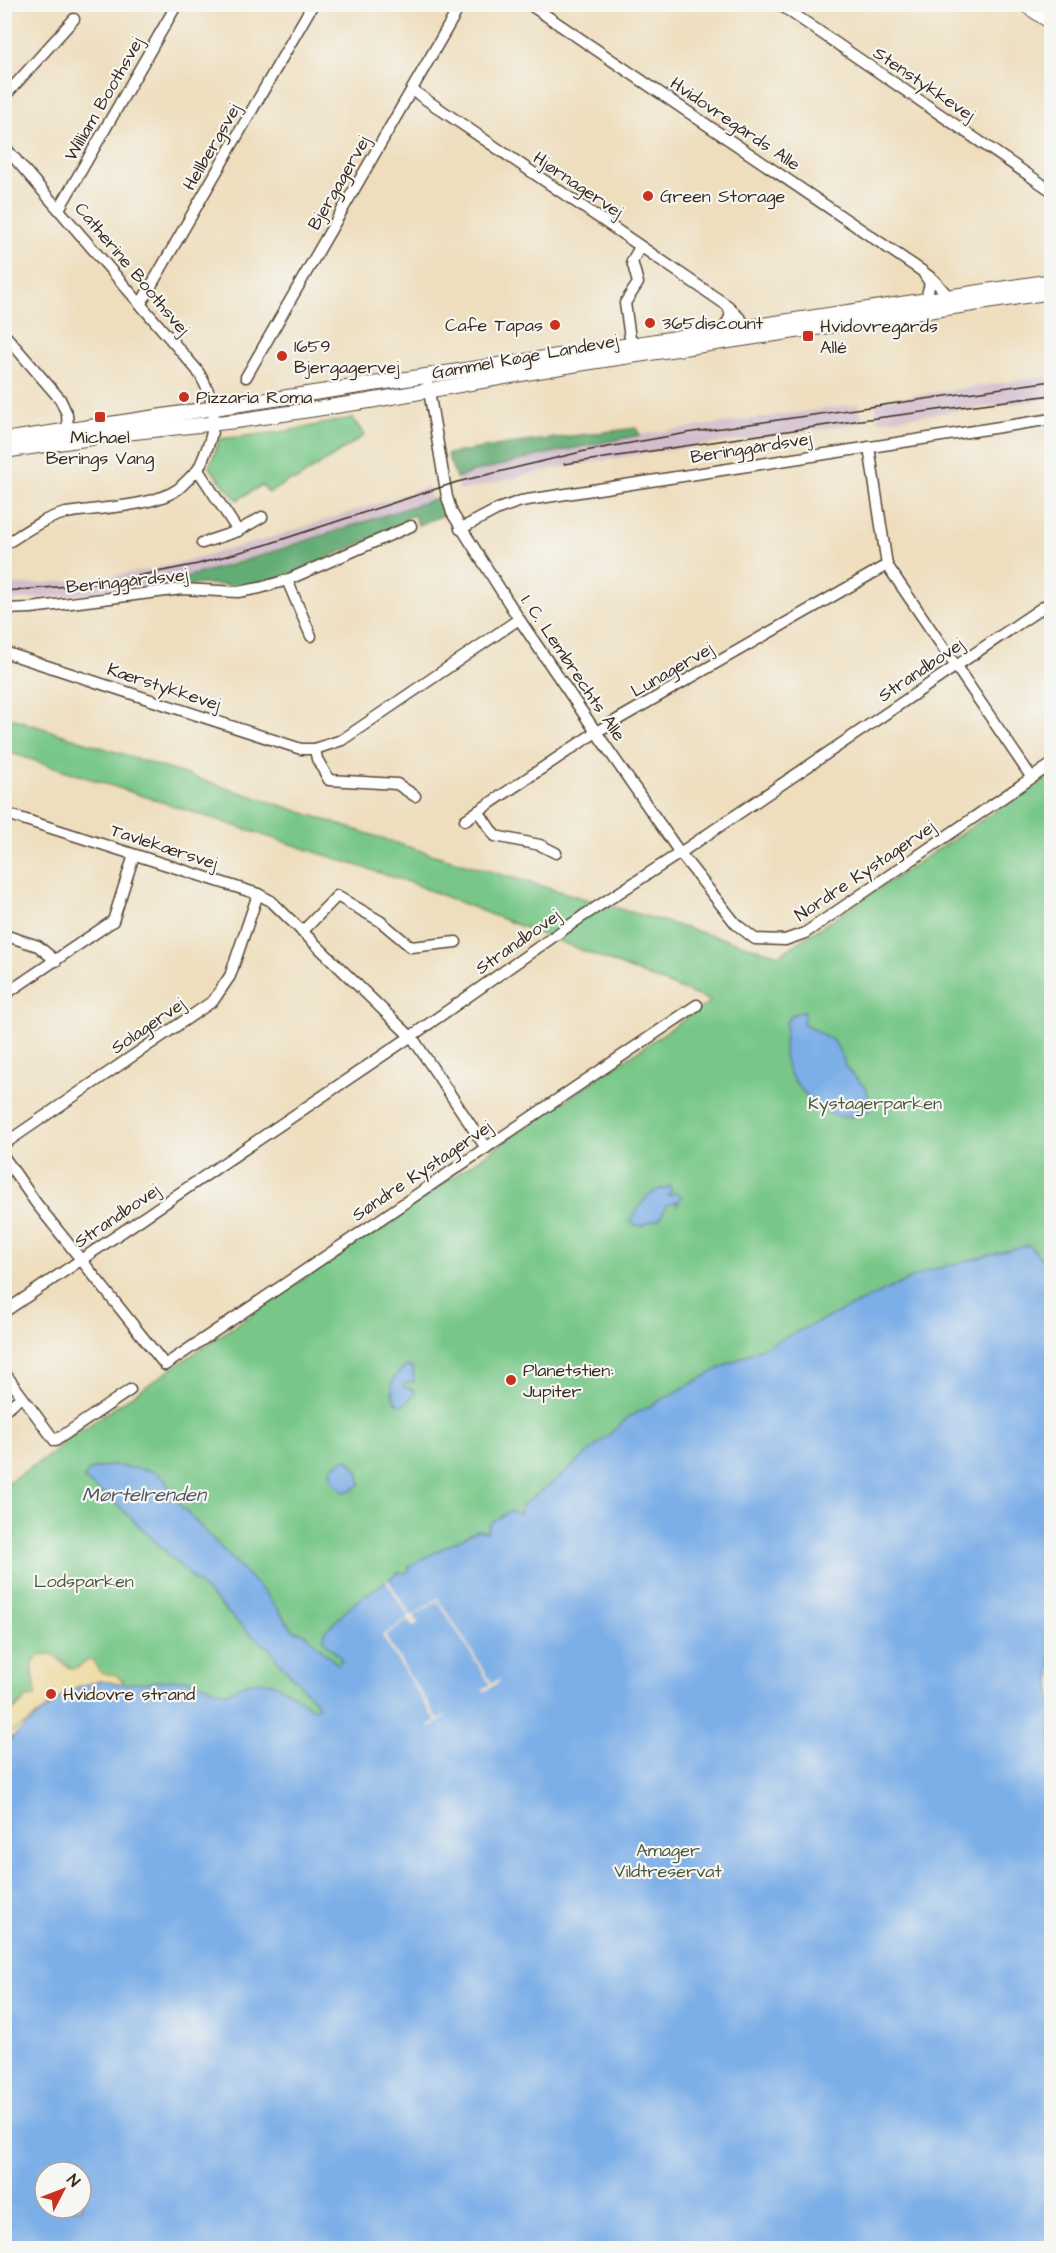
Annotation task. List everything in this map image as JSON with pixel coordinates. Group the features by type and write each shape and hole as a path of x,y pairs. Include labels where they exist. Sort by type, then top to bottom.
{"main road":[{"path":"1024,4 1052,23"},
{"name":"Gammel Køge Landevej","path":"4,440 1052,281"},
{"name":"Gammel Køge Landevej","path":"4,451 214,424 429,392 534,371 1052,292"}],"street":[{"name":"William Boothsvej","path":"59,209 177,4"},
{"name":"Hellbergsvej","path":"140,305 314,4"},
{"name":"Bjergagervej","path":"246,377 461,4"},
{"name":"Hvidovregårds Alle","path":"529,4 922,271 935,281 948,296"},
{"name":"Stenstykkevej","path":"779,4 1052,191"},
{"path":"4,97 74,19"},
{"name":"Hjørnagervej","path":"412,90 728,306 748,327"},
{"name":"Catherine Boothsvej","path":"4,146 197,370 211,393 214,424 198,470"},
{"name":"Gammel Køge Landevej","path":"631,345 625,303 638,283 632,261 640,247"},
{"path":"922,271 930,283 927,299"},
{"path":"723,331 731,315 728,306"},
{"path":"4,334 60,399 67,414 68,430"},
{"name":"I. C. Lembrechts Alle","path":"426,376 447,497 460,529 680,853"},
{"name":"Beringgårdsvej","path":"460,529 498,509 521,501 1052,419"},
{"path":"869,447 887,565 1032,777"},
{"path":"4,544 43,521 65,513 111,509 168,494 178,489 198,470 238,531"},
{"path":"202,543 238,531 262,517"},
{"name":"Beringgårdsvej","path":"4,609 31,608 182,589 238,592 260,588 287,580 411,526"},
{"name":"Lunagervej","path":"465,820 596,732 887,565"},
{"path":"287,580 311,636"},
{"name":"Strandbovej","path":"4,1312 410,1037 574,922 680,853 1052,601"},
{"name":"Kærstykkevej","path":"4,652 301,749 315,749 342,740 519,619"},
{"path":"315,749 317,759 329,780 397,784 416,796"},
{"name":"Nordre Kystagervej","path":"680,853 736,924 755,939 785,940 805,933 1052,764"},
{"path":"478,811 495,836 540,845 556,853"},
{"name":"Tavlekærsvej","path":"4,813 258,894 271,902 410,1037 486,1148"},
{"path":"4,995 113,921 135,855"},
{"name":"Solagervej","path":"4,1144 213,1001 230,976 258,894"},
{"path":"302,932 337,896 381,921 411,947 456,942"},
{"path":"4,935 38,946 56,961"},
{"name":"Søndre Kystagervej","path":"81,1260 165,1365 697,1005"},
{"path":"4,1157 36,1203 81,1260"},
{"path":"4,1372 55,1441 130,1390"},
{"path":"4,1410 22,1397"}],"shaded area":[{"path":"1051,376 1051,399 878,421 875,401"},
{"path":"859,404 862,423 551,469 460,491 456,478 477,471 624,437"},
{"path":"428,487 432,500 200,573 166,582 97,593 5,601 4,586 95,579 163,567 263,540"}],"green space":[{"path":"352,418 365,435 295,481 290,480 269,493 262,485 237,500 209,467 220,439 282,432"},
{"path":"636,428 640,435 546,454 456,478 447,454 508,444"},
{"path":"440,499 446,514 418,525 414,515 406,518 403,525 281,578 249,586 203,584 179,586 166,582 234,564"},
{"name":"Amager Vildtreservat","path":"5,716 427,853 779,955 1051,774 1052,1231 1046,1236 1051,1240 1051,2248 5,2248 5,1736 18,1738 192,1681 187,1679 125,1684 123,1680 101,1673 92,1660 72,1668 59,1658 45,1654 38,1657 32,1672 37,1689 35,1698 30,1697 15,1708 8,1714 5,1721 5,1481 7,1483 53,1453 60,1445 711,1001 411,883 5,751","holes":["668,1397 598,1445 629,1417","574,1465 571,1485 558,1479","160,1476 269,1646 251,1635 120,1507 84,1479"]}],"sand":[{"name":"Hvidovre strand","path":"51,1654 71,1668 92,1660 101,1673 116,1675 125,1684 98,1681 66,1693 26,1724 5,1735 6,1719 10,1712 26,1698 35,1697 33,1664 41,1655"}],"water":[{"path":"805,1011 803,1023 834,1041 846,1068 867,1089 871,1109 851,1117 835,1115 816,1104 799,1087 788,1069 784,1046 786,1022 793,1014"},
{"path":"670,1186 671,1191 668,1195 675,1192 682,1197 677,1205 676,1201 666,1206 660,1219 640,1226 632,1223 632,1217 648,1195"},
{"name":"Amager Vildtreservat","path":"1051,1231 1051,2248 5,2248 5,1744 66,1693 98,1681 125,1684 187,1679 226,1693 246,1684 261,1682 270,1683 285,1690 313,1709 319,1705 278,1661 270,1648 251,1635 120,1507 84,1479 90,1470 112,1465 153,1471 165,1479 180,1505 266,1594 293,1630 305,1634 337,1664 342,1660 324,1640 325,1631 359,1599 400,1572 403,1574 409,1571 409,1566 478,1530 487,1532 490,1523 510,1511 520,1514 521,1506 560,1477 629,1417 730,1363 927,1271 1029,1245 1043,1261 1045,1239"},
{"path":"408,1366 413,1368 414,1382 403,1385 405,1388 415,1390 414,1395 403,1405 397,1404 392,1392 392,1382 402,1369"},
{"path":"348,1459 358,1471 361,1484 352,1490 343,1492 334,1482 331,1473 335,1465"}],"pier":[{"path":"388,1580 410,1614 414,1615 438,1598 492,1683 499,1679 500,1681 484,1692 483,1690 490,1684 438,1601 414,1616 418,1623 413,1626 408,1620 385,1636 438,1720 446,1717 430,1728 429,1726 436,1721 382,1636 407,1619 408,1615 386,1581"}],"tram line":[{"path":"4,591 96,584 198,564 265,545 457,482 585,451 693,432 1052,381"},
{"path":"564,464 861,420 1052,395"}],"place":[{"name":"Green Storage","path":"648,196"},
{"name":"365discount","path":"650,323"},
{"name":"Cafe Tapas","path":"555,325"},
{"name":"Hvidovregårds Allé","path":"808,336"},
{"name":"1659 Bjergagervej","path":"282,356"},
{"name":"Pizzaria Roma","path":"184,397"},
{"name":"Michael Berings Vang","path":"100,417"},
{"name":"Planetstien: Jupiter","path":"511,1380"},
{"name":"Hvidovre strand","path":"51,1694"}],"park label":[{"name":"Kystagerparken","path":"875,1103"},
{"name":"Lodsparken","path":"84,1581"}],"water label":[{"name":"Mørtelrenden","path":"144,1495"}]}
